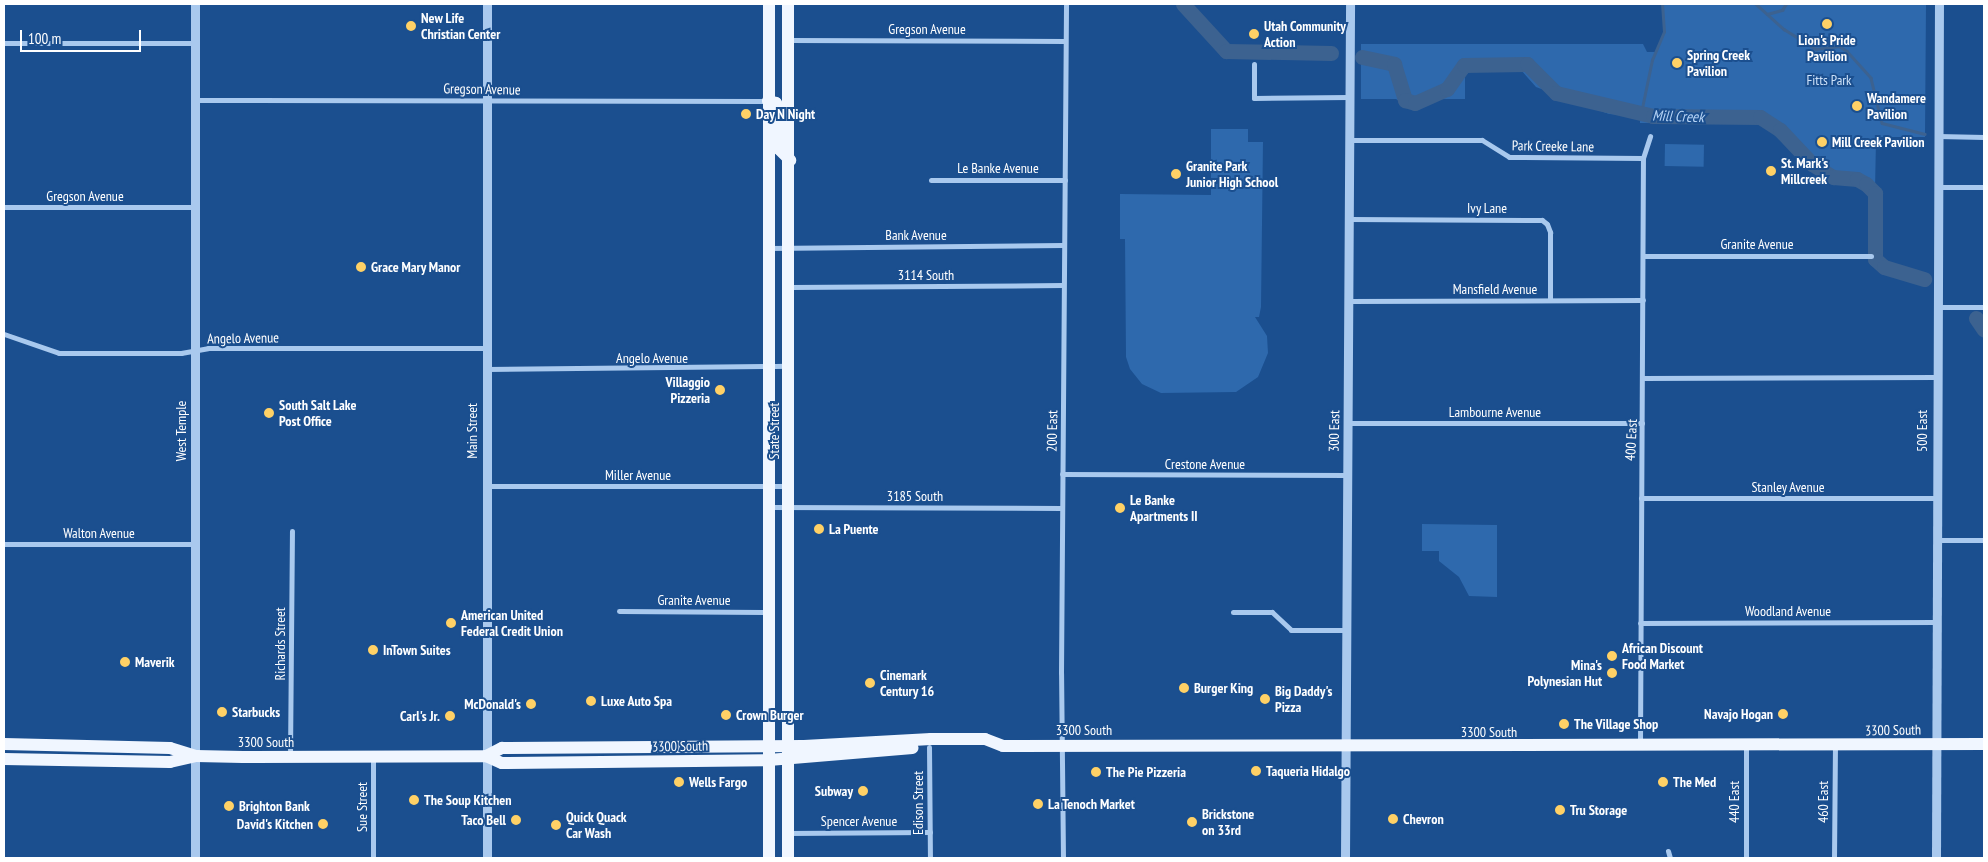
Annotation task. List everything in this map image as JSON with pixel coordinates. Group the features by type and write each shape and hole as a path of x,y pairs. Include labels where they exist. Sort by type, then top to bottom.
{"main road":[{"name":"State Street","path":"769,4 769,858"},
{"name":"State Street","path":"788,4 790,160 788,858"},
{"path":"768,101 776,103 778,108 778,150 790,160"},
{"name":"3300 South","path":"4,759 170,762 196,756 486,756 502,763 769,760 787,752 931,739 985,739 1003,746 1835,746 1984,744"},
{"name":"3300 South","path":"486,756 502,748 769,746 787,752 986,746 994,742"},
{"name":"3300 South","path":"4,744 170,748 196,756"}],"street":[{"name":"West Temple","path":"196,4 196,858"},
{"name":"Main Street","path":"487,4 487,858"},
{"name":"200 East","path":"1064,858 1062,474 1066,4"},
{"name":"300 East","path":"1345,858 1350,4"},
{"name":"500 East","path":"1936,858 1936,307 1939,4"},
{"name":"Gregson Avenue","path":"788,40 1066,40"},
{"path":"4,43 195,42"},
{"path":"1254,64 1254,98 1349,97"},
{"name":"Gregson Avenue","path":"196,100 768,101"},
{"name":"400 East","path":"1640,746 1643,158 1650,136"},
{"path":"1937,136 1984,136"},
{"name":"Park Creeke Lane","path":"1349,140 1482,140 1509,157 1643,158"},
{"name":"Le Banke Avenue","path":"931,180 1065,180"},
{"path":"1937,187 1984,187"},
{"name":"Gregson Avenue","path":"4,207 195,207"},
{"name":"Ivy Lane","path":"1349,219 1542,220 1547,224 1550,232 1550,300"},
{"name":"Bank Avenue","path":"768,248 1063,245"},
{"name":"Granite Avenue","path":"1643,256 1871,256"},
{"name":"3114 South","path":"790,288 1063,285"},
{"name":"Mansfield Avenue","path":"1348,301 1643,300"},
{"path":"1936,307 1984,307"},
{"name":"Angelo Avenue","path":"4,334 59,353 181,353 208,348 486,348"},
{"name":"Angelo Avenue","path":"486,369 789,366"},
{"path":"1643,378 1936,377"},
{"name":"Lambourne Avenue","path":"1347,423 1642,423"},
{"name":"Crestone Avenue","path":"1062,474 1347,475"},
{"name":"Miller Avenue","path":"486,486 789,486"},
{"name":"Stanley Avenue","path":"1640,498 1936,498"},
{"name":"3185 South","path":"768,507 1062,508"},
{"name":"Richards Street","path":"290,757 292,530"},
{"path":"1936,540 1984,540"},
{"name":"Walton Avenue","path":"4,544 195,544"},
{"name":"Granite Avenue","path":"619,612 769,612"},
{"path":"1233,612 1272,612 1292,630 1346,630"},
{"name":"Woodland Avenue","path":"1640,623 1936,622"},
{"name":"440 East","path":"1746,746 1746,858"},
{"name":"460 East","path":"1834,858 1835,746"},
{"name":"Edison Street","path":"929,747 930,858"},
{"name":"Sue Street","path":"373,756 373,858"},
{"name":"Spencer Avenue","path":"787,832 930,832"},
{"path":"1668,851 1670,858"}],"green space":[{"name":"Fitts Park","path":"1662,4 1926,4 1925,137 1881,137 1876,140 1875,191 1856,183 1832,180 1809,166 1764,124 1640,123 1640,116 1609,114 1571,100 1560,100 1560,96 1536,87 1521,70 1471,70 1465,76 1465,99 1437,99 1411,108 1396,99 1361,99 1361,44 1643,44 1647,52 1655,52 1664,32"},
{"path":"1211,129 1248,129 1248,142 1263,142 1261,307 1259,317 1255,317 1267,336 1268,353 1258,377 1236,392 1161,393 1142,384 1130,369 1126,357 1125,239 1120,239 1120,194 1211,195"},
{"path":"1665,144 1704,145 1704,167 1665,166"},
{"path":"1422,524 1497,525 1497,597 1469,596 1459,577 1439,561 1439,551 1422,551"}],"waterway":[{"name":"Mill Creek","path":"1183,4 1226,51 1331,53"},
{"path":"1641,113 1652,60 1664,32 1662,4"},
{"path":"1756,4 1784,29 1816,49 1839,46 1847,51 1871,78 1882,123 1925,134"},
{"path":"1767,14 1782,10 1786,4"},
{"name":"Mill Creek","path":"1362,57 1394,64 1405,100 1415,103 1447,89 1464,65 1527,64 1556,93 1653,116 1760,117 1780,130 1812,164 1833,177 1857,179 1866,184 1875,193 1875,259 1884,267 1924,279"},
{"name":"Mill Creek","path":"1976,318 1984,330"}],"place":[{"name":"Lion's Pride Pavilion","path":"1827,24"},
{"name":"New Life Christian Center","path":"411,26"},
{"name":"Utah Community Action","path":"1254,34"},
{"name":"Spring Creek Pavilion","path":"1677,63"},
{"name":"Wandamere Pavilion","path":"1857,106"},
{"name":"Day N Night","path":"746,114"},
{"name":"Mill Creek Pavilion","path":"1822,142"},
{"name":"St. Mark's Millcreek","path":"1771,171"},
{"name":"Granite Park Junior High School","path":"1176,174"},
{"name":"Grace Mary Manor","path":"361,267"},
{"name":"Villaggio Pizzeria","path":"720,390"},
{"name":"South Salt Lake Post Office","path":"269,413"},
{"name":"Le Banke Apartments II","path":"1120,508"},
{"name":"La Puente","path":"819,529"},
{"name":"American United Federal Credit Union","path":"451,623"},
{"name":"InTown Suites","path":"373,650"},
{"name":"African Discount Food Market","path":"1612,656"},
{"name":"Maverik","path":"125,662"},
{"name":"Mina's Polynesian Hut","path":"1612,673"},
{"name":"Cinemark Century 16","path":"870,683"},
{"name":"Burger King","path":"1184,688"},
{"name":"Big Daddy's Pizza","path":"1265,699"},
{"name":"Luxe Auto Spa","path":"591,701"},
{"name":"McDonald's","path":"531,704"},
{"name":"Starbucks","path":"222,712"},
{"name":"Navajo Hogan","path":"1783,714"},
{"name":"Crown Burger","path":"726,715"},
{"name":"Carl's Jr.","path":"450,716"},
{"name":"The Village Shop","path":"1564,724"},
{"name":"Taqueria Hidalgo","path":"1256,771"},
{"name":"The Pie Pizzeria","path":"1096,772"},
{"name":"Wells Fargo","path":"679,782"},
{"name":"The Med","path":"1663,782"},
{"name":"Subway","path":"863,791"},
{"name":"The Soup Kitchen","path":"414,800"},
{"name":"La Tenoch Market","path":"1038,804"},
{"name":"Brighton Bank","path":"229,806"},
{"name":"Tru Storage","path":"1560,810"},
{"name":"Chevron","path":"1393,819"},
{"name":"Taco Bell","path":"516,820"},
{"name":"Brickstone on 33rd","path":"1192,822"},
{"name":"David's Kitchen","path":"323,824"},
{"name":"Quick Quack Car Wash","path":"556,825"}]}
